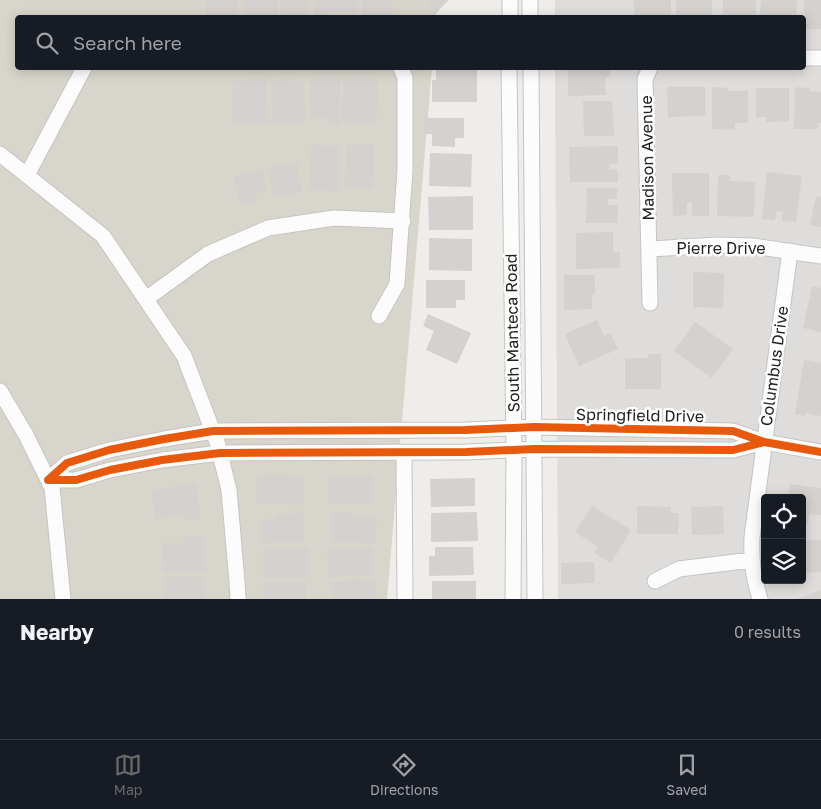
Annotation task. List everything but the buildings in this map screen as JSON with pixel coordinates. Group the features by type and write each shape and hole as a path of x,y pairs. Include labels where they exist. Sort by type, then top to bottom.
{"street":[{"path":"510,0 510,15"},
{"path":"530,0 530,15"},
{"path":"806,58 821,58"},
{"path":"27,176 83,70"},
{"path":"379,316 398,284 405,170 405,78 402,70"},
{"name":"South Manteca Road","path":"509,70 514,450 513,599"},
{"name":"South Manteca Road","path":"530,70 535,599"},
{"name":"Madison Avenue","path":"649,70 645,79 650,303"},
{"path":"0,154 103,236 184,356 213,432 229,490 238,599"},
{"path":"146,300 208,254 268,228 334,218 403,221"},
{"name":"Pierre Drive","path":"650,249 718,245 754,246 821,256"},
{"name":"Columbus Drive","path":"760,599 752,573 752,537 790,251"},
{"path":"0,391 26,435 52,488 63,599"},
{"name":"Springfield Drive","path":"48,480 67,463 109,450 213,432 465,430 513,427 733,431 764,442 821,452"},
{"name":"Springfield Drive","path":"48,480 76,480 110,470 162,460 220,453 404,453 534,449 733,450 764,442"},
{"path":"404,453 405,599"},
{"path":"655,581 679,569 751,560"}],"shaded area":[{"path":"0,0 437,0 436,15 15,15 15,70 432,70 387,599 0,599"},
{"path":"555,0 821,0 821,599 558,599 555,70 806,70 806,15 555,15"}],"cycle path":[{"path":"764,442 733,450 534,449 466,452 220,453 162,460 110,470 76,480 48,480 67,463 109,450 213,431 465,430 534,427 733,431 764,442 821,452"}]}
